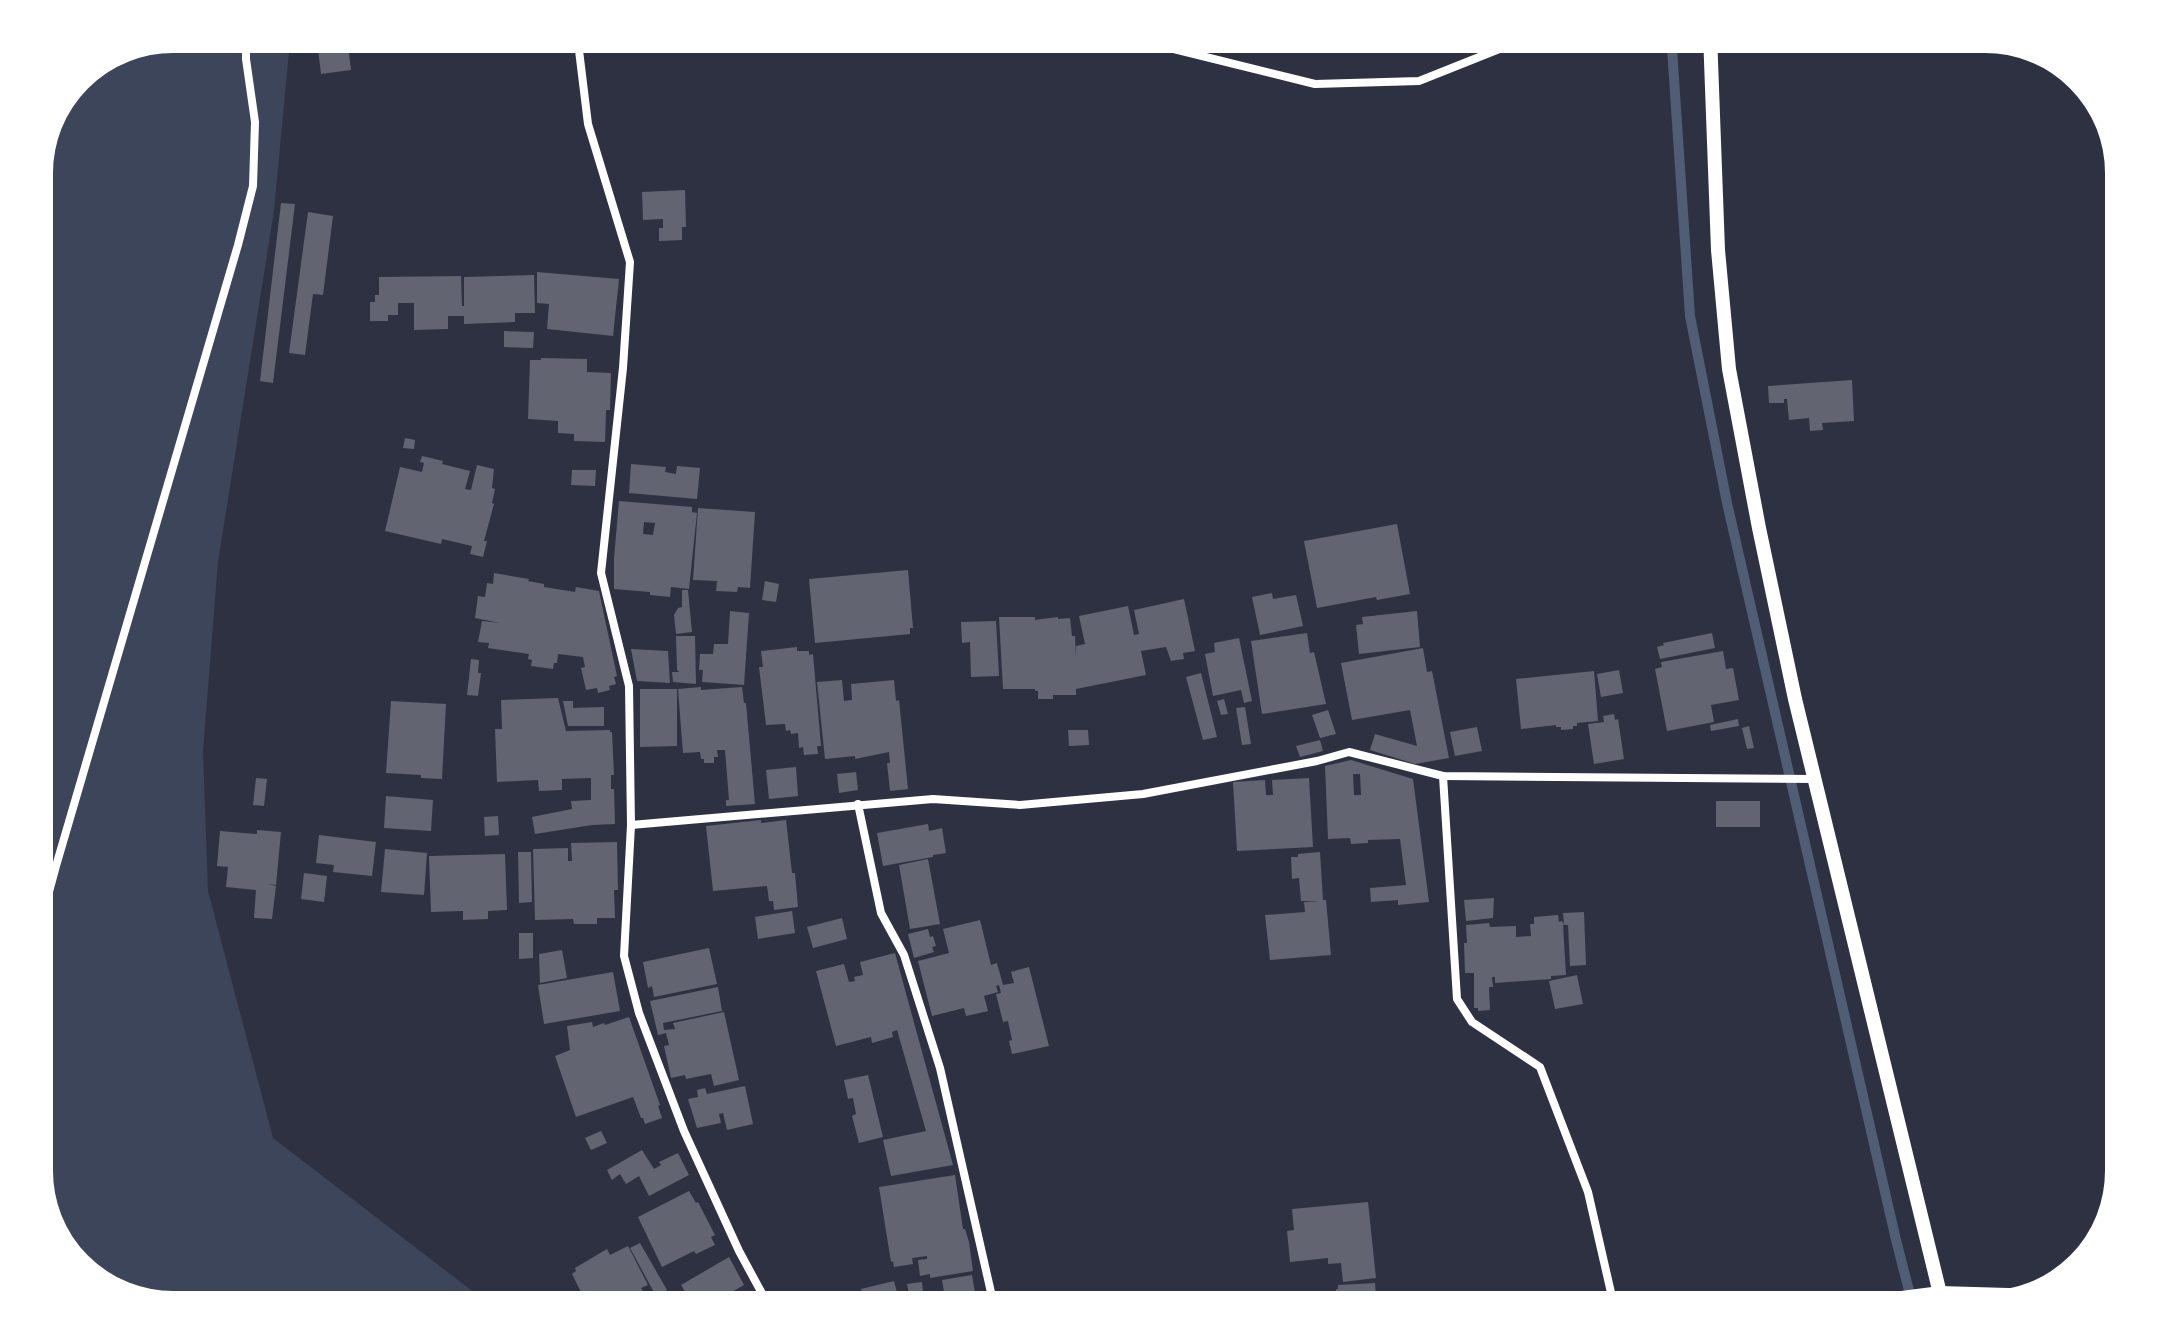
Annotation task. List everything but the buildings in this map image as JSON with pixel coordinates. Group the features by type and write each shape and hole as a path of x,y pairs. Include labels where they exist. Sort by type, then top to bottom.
{"street":[{"path":"48,899 253,186 255,122 246,48"},
{"path":"579,48 588,124 630,262 623,368 601,573 629,686 631,825 624,956 639,1013 684,1131 739,1251 763,1296"},
{"path":"1170,48 1315,84 1419,81 1502,48"},
{"path":"1711,48 1718,250 1729,369 1795,699 1941,1296"},
{"path":"631,825 933,799 1020,805 1143,794 1317,761 1349,752 1443,776 1816,779"},
{"path":"1443,776 1457,999 1472,1022 1540,1067 1588,1192 1612,1296"},
{"path":"858,804 881,913 904,955 940,1068 992,1296"},
{"path":"1894,1296 1940,1290 2017,1292"}],"shaded area":[{"path":"295,48 289,52 274,211 218,562 203,751 208,891 273,1138 479,1296 173,1296 140,1292 110,1279 85,1259 65,1234 50,1196 48,165 52,140 74,97 110,65 157,49"}],"waterway":[{"path":"1672,48 1690,316 1727,503 1910,1296"}]}
